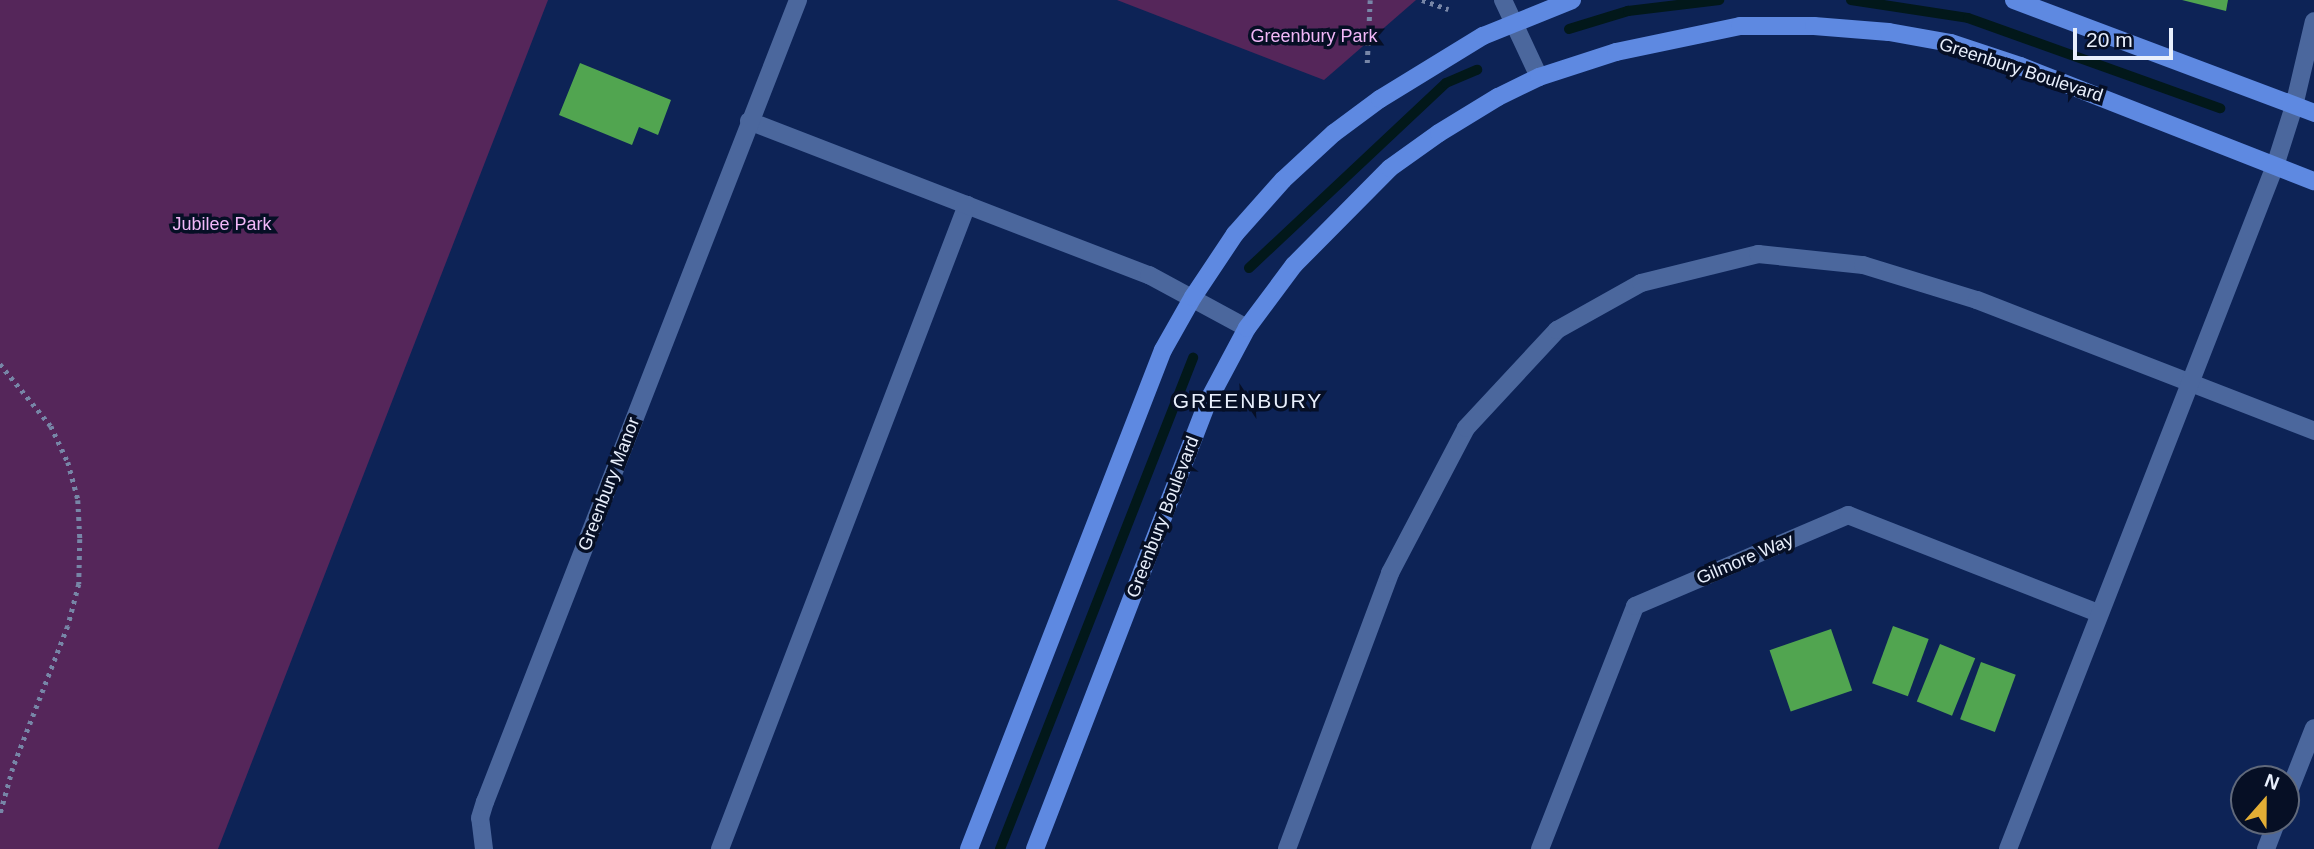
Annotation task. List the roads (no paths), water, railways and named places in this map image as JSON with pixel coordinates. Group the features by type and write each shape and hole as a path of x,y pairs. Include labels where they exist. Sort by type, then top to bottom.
{"street":[{"name":"Greenbury Manor","path":"484,849 480,818 485,802 798,0"},
{"path":"1503,0 1539,77"},
{"path":"969,849 1163,349 1193,297 1236,234 1283,180 1334,133 1380,99 1465,46 1572,0"},
{"path":"2014,0 2314,113"},
{"path":"2008,849 2098,613 2275,166 2294,106 2314,20"},
{"name":"Greenbury Boulevard","path":"1035,849 1208,401 1247,328 1294,265 1390,168 1450,125 1539,77 1629,49 1740,26 1814,26 1889,32 1951,43 2020,66 2314,181"},
{"path":"749,121 1149,275 1247,328"},
{"path":"720,849 967,205"},
{"path":"1286,849 1390,573 1466,428 1556,330 1641,283 1758,254 1863,265 1977,300 2314,431"},
{"name":"Gilmore Way","path":"1541,849 1635,606 1848,515 2098,613"},
{"path":"2299,765 2314,728"}],"waterway":[{"path":"1569,29 1628,11 1719,0"},
{"path":"1851,0 1968,18 2220,108"},
{"path":"1249,268 1446,83 1477,70"},
{"path":"1000,849 1193,358"}],"district":[{"name":"GREENBURY","path":"1248,401"}],"park label":[{"name":"Greenbury Park","path":"1314,36"},
{"name":"Jubilee Park","path":"222,224"}]}
